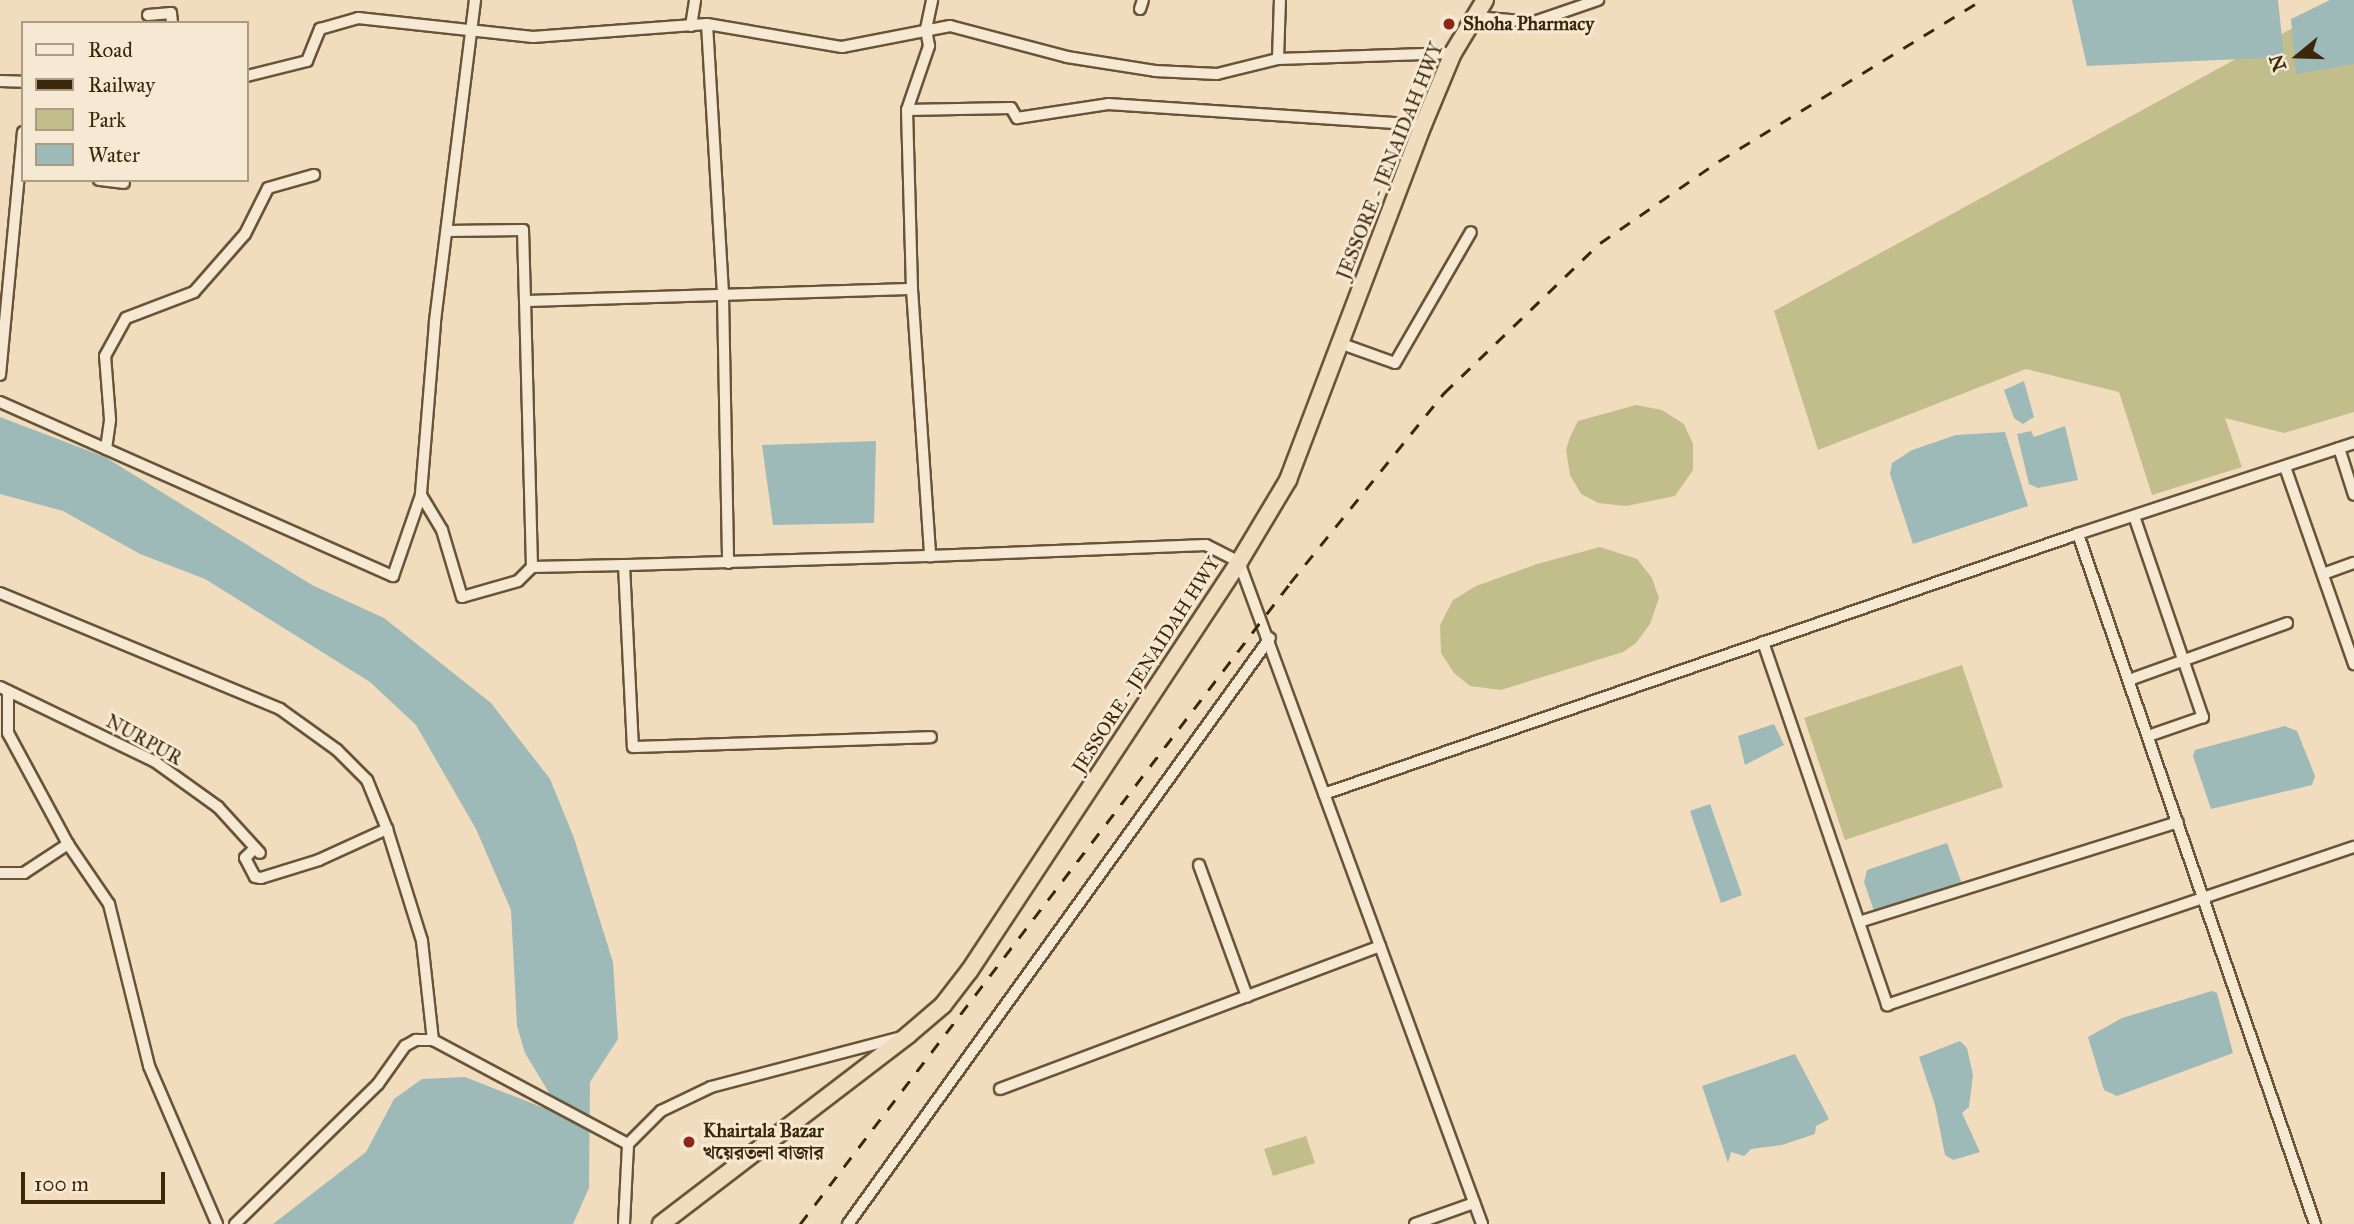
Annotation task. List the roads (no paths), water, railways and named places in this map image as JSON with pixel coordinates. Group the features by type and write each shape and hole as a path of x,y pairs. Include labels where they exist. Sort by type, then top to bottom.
{"highway":[{"name":"JESSORE - JENAIDAH HWY","path":"661,1224 908,1035 958,987 1239,562 1288,480 1342,344 1423,125 1453,53 1485,0"}],"street":[{"path":"0,402 393,576 421,495 447,231 475,0"},
{"path":"691,26 695,0"},
{"path":"930,556 912,289 907,110 929,46 926,29 932,0"},
{"path":"1278,59 1280,0"},
{"path":"1475,17 1534,22 1598,0"},
{"path":"148,15 171,13 172,21"},
{"path":"248,76 307,61 320,29 334,22 358,19 470,33 533,37 707,24 842,47 950,26 1067,57 1155,71 1217,74 1278,59 1453,53"},
{"path":"707,24 723,296 728,563"},
{"path":"0,82 21,82"},
{"path":"907,110 1011,108 1017,118 1108,104 1423,125"},
{"path":"0,375 21,171"},
{"path":"106,449 110,419 105,356 126,318 194,292 245,234 268,188 314,175"},
{"path":"116,182 124,183"},
{"path":"421,495 442,530 462,597 518,582 532,567 523,230 447,231"},
{"path":"1342,344 1395,363 1471,232"},
{"path":"525,301 912,289"},
{"path":"1324,794 2078,534 2354,443"},
{"path":"2339,448 2352,481 2354,495"},
{"path":"2285,467 2354,664"},
{"path":"2134,516 2203,717 2148,736"},
{"path":"2078,534 2315,1224"},
{"path":"532,567 728,563 1206,545 1239,562 1270,638 1324,794 1482,1224"},
{"path":"2323,574 2354,563"},
{"path":"624,565 633,747 931,737"},
{"path":"0,593 280,709 337,750 367,780 387,830 422,941 433,1040"},
{"path":"2129,680 2287,623"},
{"path":"849,1224 1270,638"},
{"path":"1763,642 1887,1005 2354,847"},
{"path":"4,689 8,733 68,844 109,904 149,1066 217,1224"},
{"name":"NURPUR","path":"4,689 154,761 218,807 257,850 245,858 255,877 261,878 319,860 387,830"},
{"path":"1859,922 2178,822"},
{"path":"0,873 24,873 68,844"},
{"path":"1199,865 1247,996"},
{"path":"1000,1089 1380,946"},
{"path":"624,1224 628,1144 661,1111 711,1087 908,1035"},
{"path":"235,1224 378,1084 405,1045 433,1040 628,1144"},
{"path":"1415,1224 1474,1203"}],"water":[{"path":"2072,0 2278,0 2284,57 2087,66"},
{"path":"2330,0 2354,0 2354,64 2296,74 2291,19"},
{"path":"2024,381 2034,417 2023,424 2014,418 2004,390"},
{"path":"0,417 105,457 312,585 384,618 491,703 550,779 574,838 613,962 618,1039 590,1082 589,1188 573,1224 273,1224 366,1152 394,1099 422,1079 465,1077 544,1108 554,1101 525,1053 517,1026 511,910 476,829 416,725 370,682 205,579 140,554 63,511 0,494"},
{"path":"2065,426 2078,480 2038,488 2029,484 2017,434 2031,431 2034,437"},
{"path":"2005,432 2028,506 1913,544 1890,474 1892,463 1912,450 1956,435"},
{"path":"876,441 874,523 773,525 762,445"},
{"path":"1774,724 1784,745 1745,765 1738,736"},
{"path":"2285,726 2297,731 2315,776 2312,785 2211,809 2193,756 2195,750"},
{"path":"1710,804 1742,895 1721,903 1690,811"},
{"path":"1947,843 1962,884 1874,911 1864,882 1867,870"},
{"path":"2212,991 2217,993 2233,1053 2117,1096 2104,1090 2088,1037 2122,1018"},
{"path":"1960,1041 1967,1048 1973,1075 1969,1107 1962,1113 1980,1152 1953,1160 1945,1155 1935,1105 1919,1057"},
{"path":"1795,1054 1829,1119 1816,1126 1815,1134 1782,1145 1751,1149 1744,1156 1731,1152 1728,1163 1702,1086"}],"railway":[{"path":"800,1224 1290,583 1444,393 1600,243 1719,161 1982,0"}],"place":[{"name":"Shoha Pharmacy","path":"1449,24"},
{"name":"Khairtala Bazar খয়েরতলা বাজার","path":"689,1142"}]}
